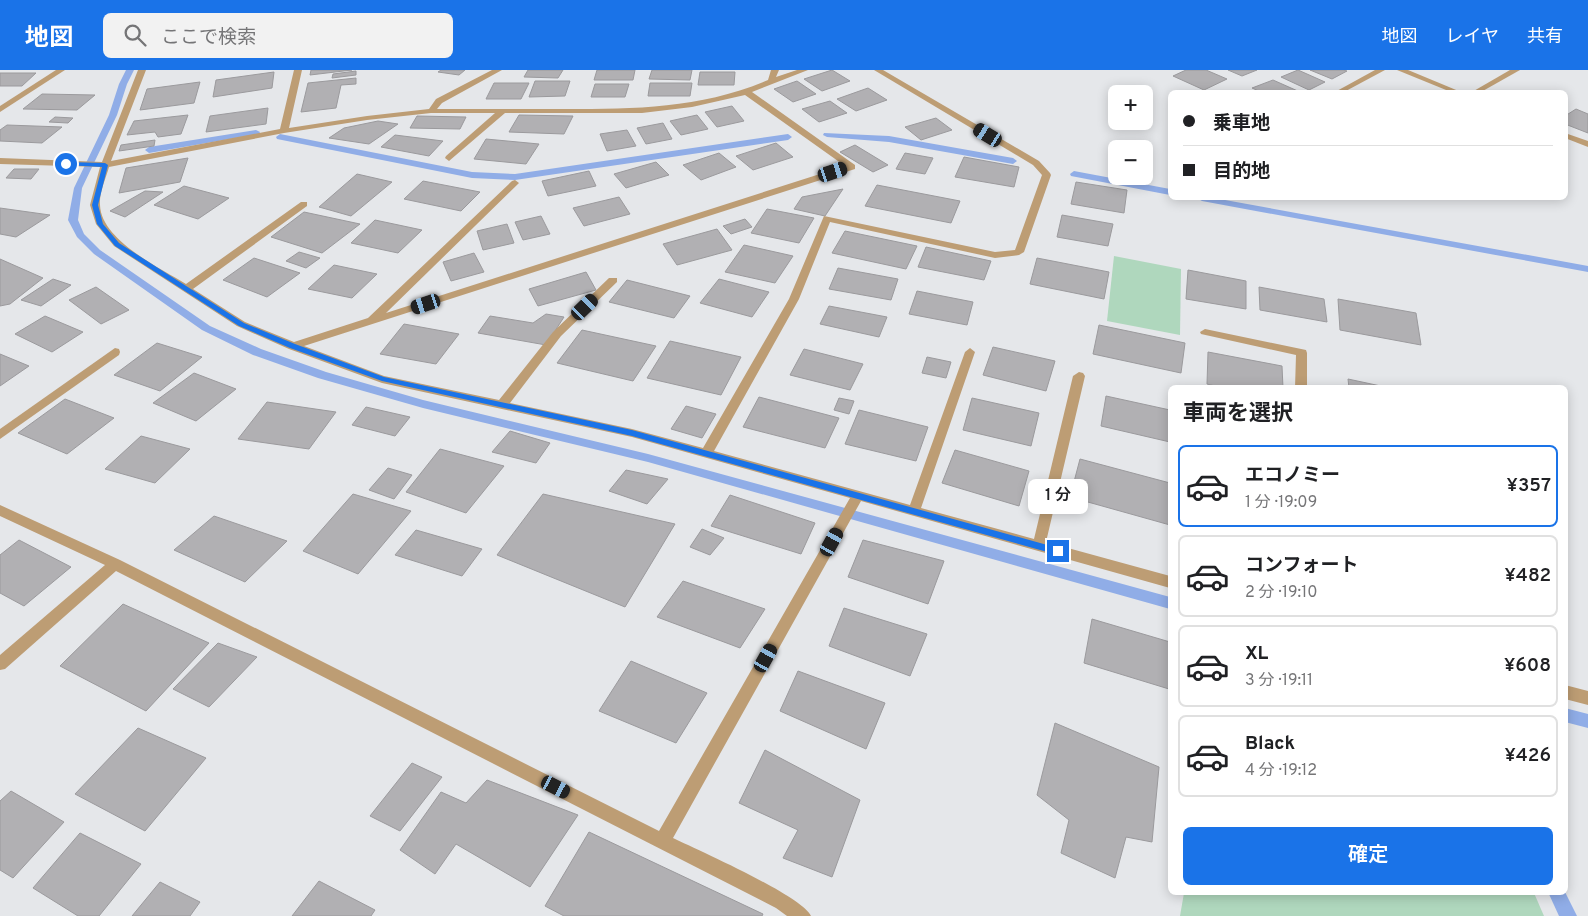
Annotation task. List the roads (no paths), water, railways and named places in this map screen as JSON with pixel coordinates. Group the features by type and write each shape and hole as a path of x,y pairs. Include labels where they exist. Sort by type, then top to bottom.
{"street":[{"path":"0,110 60,70"},
{"path":"142,70 100,165 95,205 100,224 117,244 241,324 293,346 382,379 632,433 1168,581"},
{"path":"284,131 298,70"},
{"path":"432,111 439,101 498,70"},
{"path":"771,81 775,70"},
{"path":"0,161 100,165 284,131 368,118 432,111 642,112 692,105 746,92 804,70"},
{"path":"706,454 794,299 827,218 995,255 1019,252 1047,175 1036,163 878,70"},
{"path":"1343,90 1381,70"},
{"path":"1401,70 1452,90"},
{"path":"1480,90 1516,70"},
{"path":"293,346 852,167 746,92"},
{"path":"450,158 503,111"},
{"path":"1568,136 1588,144"},
{"path":"370,321 515,183"},
{"path":"186,289 304,204"},
{"path":"502,405 557,334 613,280"},
{"path":"1205,332 1302,353 1301,385"},
{"path":"0,435 115,352"},
{"path":"914,511 970,352"},
{"path":"1040,546 1080,376"},
{"path":"662,841 858,495"},
{"path":"0,510 115,564 782,902 802,916"},
{"path":"0,664 115,564"},
{"path":"1568,693 1588,698"}],"waterway":[{"path":"130,70 123,84 113,115 78,188 73,220 80,235 97,252 206,328 257,352 322,375 423,404 648,458 1168,602"},
{"path":"149,150 256,132"},
{"path":"827,135 889,139 1013,161"},
{"path":"280,137 472,175 515,177 788,137"},
{"path":"1074,174 1168,192"},
{"path":"1213,200 1588,269"},
{"path":"1568,716 1588,721"},
{"path":"1558,895 1568,916"}]}
